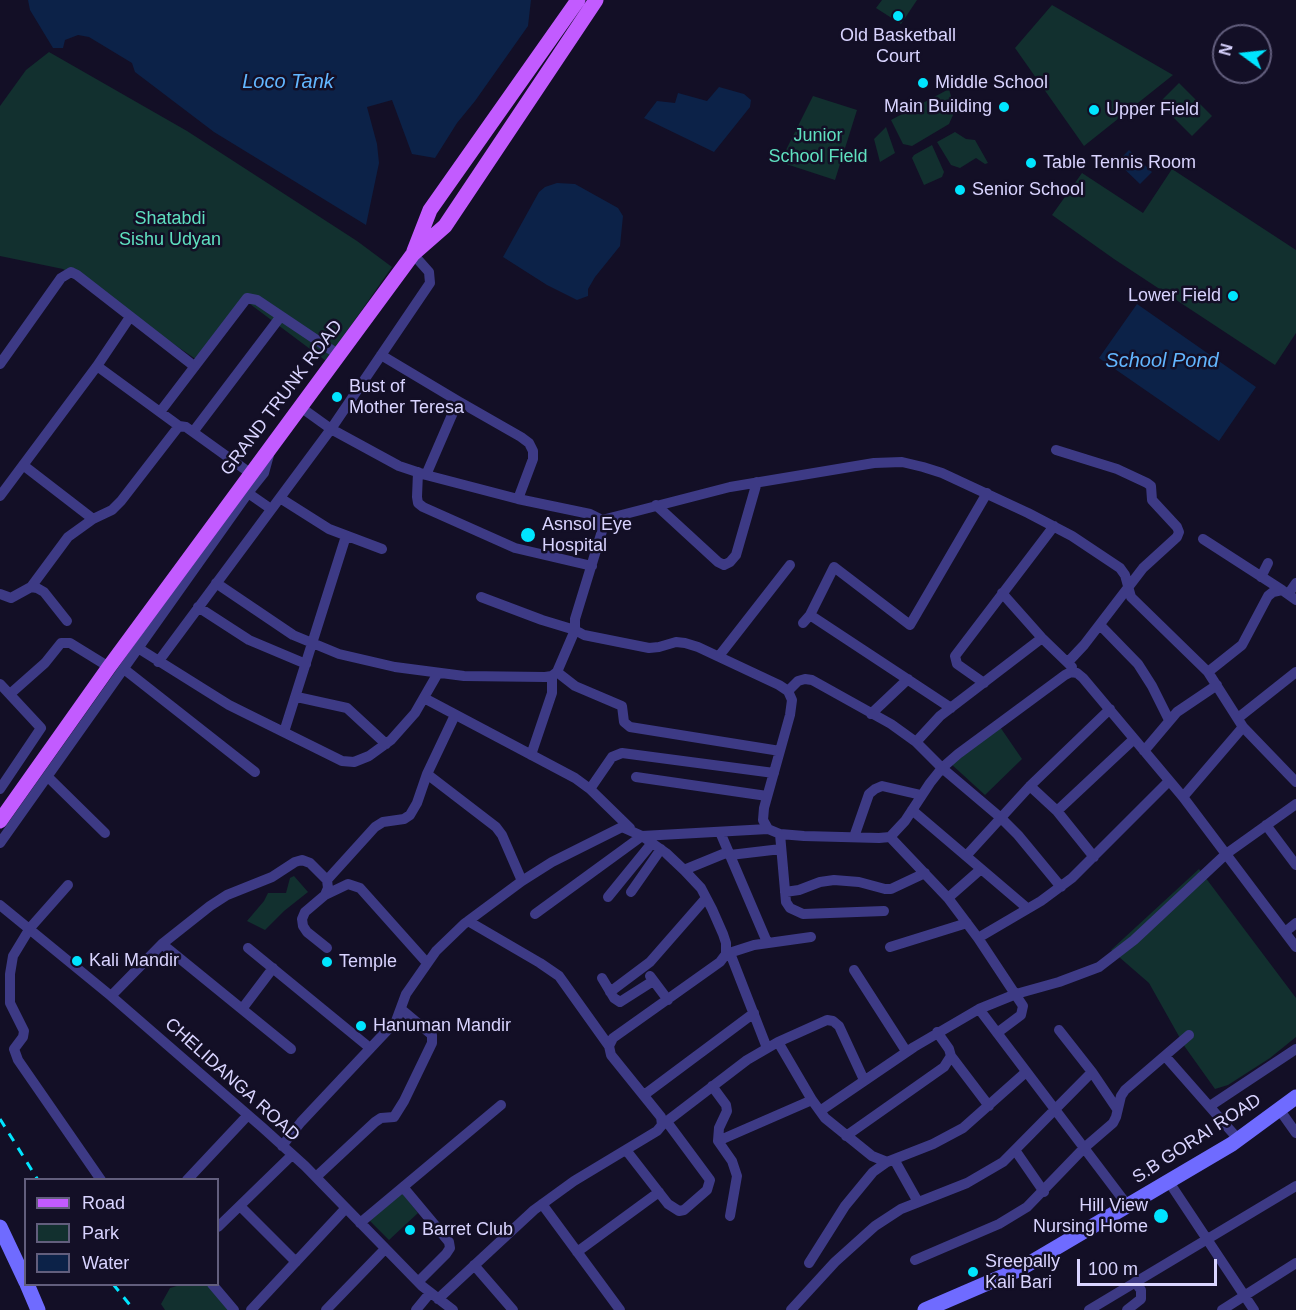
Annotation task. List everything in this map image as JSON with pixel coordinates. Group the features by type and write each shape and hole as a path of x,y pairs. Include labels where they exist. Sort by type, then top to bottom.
{"main road":[{"path":"413,254 430,210 578,0"},
{"name":"GRAND TRUNK ROAD","path":"0,821 299,406 413,254 445,226 596,0"}],"street":[{"path":"158,662 331,429 430,283 429,272 413,254"},
{"path":"0,364 66,274 71,272 77,274 195,366"},
{"path":"160,412 247,298 257,300 339,355"},
{"path":"193,432 281,316"},
{"path":"0,496 97,366 130,317"},
{"path":"381,355 521,436 529,443 533,451 533,459 518,500"},
{"path":"97,366 250,474"},
{"path":"458,401 422,474 418,502 423,507 515,548 592,566"},
{"path":"299,406 331,429 368,450 422,474 518,500 590,514 602,520 757,482 874,463 894,462 923,466 987,493 1054,526 1120,568 1125,575 1131,597 1208,672 1240,722 1296,782"},
{"path":"0,594 11,598 31,587 68,537 93,519 112,510 121,501 179,426"},
{"path":"0,843 248,493 264,474 274,441"},
{"path":"1056,450 1117,470 1147,483 1151,486 1152,500 1179,532 1178,537 1143,568 1100,625 1068,662"},
{"path":"23,465 93,519"},
{"path":"656,505 724,565 736,555 757,482"},
{"path":"248,493 271,509"},
{"path":"951,708 908,679 806,619 834,567 910,625 987,493"},
{"path":"279,498 319,523 382,549"},
{"path":"531,755 552,693 555,674 575,630 575,619 602,531 602,520"},
{"path":"984,683 957,664 955,656 1054,526"},
{"path":"284,732 297,697 311,643 346,536"},
{"path":"1203,539 1289,595"},
{"path":"1261,577 1268,563"},
{"path":"718,656 790,565"},
{"path":"216,583 272,622 311,643 339,654 370,662 438,673 492,677 555,674 575,686 622,706 624,722 630,727 780,750"},
{"path":"1289,595 1296,583"},
{"path":"31,587 44,592 67,621"},
{"path":"1208,672 1242,645 1268,596 1273,592 1289,595"},
{"path":"1002,593 1110,709 1183,797 1296,947"},
{"path":"481,597 584,635 649,648 676,642 685,643 718,656 788,691 792,700 791,708 767,796 763,820 768,829"},
{"path":"198,607 249,640 306,664"},
{"path":"1100,625 1138,664 1169,720"},
{"path":"916,742 932,723 1042,638"},
{"path":"10,694 45,663 61,643 70,643 109,667"},
{"path":"138,648 229,705 342,761 354,762 362,759 386,744 403,729 438,673"},
{"path":"124,669 255,772"},
{"path":"282,1146 301,1122 396,1021 406,994 427,963 452,934 522,881 552,862 622,827 637,833 768,829 780,834 890,837 897,831 942,768 999,722 1065,675 1071,672 1077,673"},
{"path":"1183,797 1240,722 1296,672"},
{"path":"871,714 908,679"},
{"path":"788,691 798,681 812,680 891,724 916,742 942,768 1001,818 1061,887"},
{"path":"0,684 41,728 0,789"},
{"path":"1143,751 1184,706 1217,685"},
{"path":"297,697 347,708 386,744"},
{"path":"424,698 562,769 590,789 637,833 684,870 700,888 723,934 728,954 767,1048"},
{"path":"966,856 1030,786 1110,709"},
{"path":"327,880 375,827 383,822 404,819 410,815 455,715"},
{"path":"1058,811 1134,738"},
{"path":"590,789 612,757 622,753 774,773"},
{"path":"427,774 496,827 502,835 522,881"},
{"path":"48,777 105,833"},
{"path":"636,777 767,796"},
{"path":"978,938 1061,887 1169,781"},
{"path":"854,837 869,794 874,789 882,786 921,795"},
{"path":"1030,786 1058,811 1094,857"},
{"path":"820,1112 906,1051 979,1009 1016,994 1081,975 1111,959 1226,854 1296,804"},
{"path":"912,810 1027,908"},
{"path":"1266,825 1296,865"},
{"path":"720,832 767,942"},
{"path":"535,914 637,833"},
{"path":"780,834 786,902 790,908 803,914 884,911"},
{"path":"890,837 948,898 968,923 1023,1006 1021,1015 997,1033"},
{"path":"631,892 656,846"},
{"path":"608,897 656,846"},
{"path":"684,870 729,853 781,849"},
{"path":"111,996 162,944 192,919 219,900 272,877 295,862 302,860 310,862 327,880 328,888 325,895"},
{"path":"948,898 981,869"},
{"path":"785,892 834,880 859,882 891,889 925,873"},
{"path":"327,948 307,932 302,919 305,912 325,895 348,884 360,888 427,963"},
{"path":"68,885 30,928 17,948 11,964 10,1003 24,1031 23,1037 14,1049 15,1055 100,1178"},
{"path":"610,992 643,968 706,898"},
{"name":"CHELIDANGA ROAD","path":"0,906 30,928 248,1114 316,1177 418,1282 453,1310"},
{"path":"468,921 559,976 609,1046 611,1055 661,1117 664,1124 708,1175 710,1185 684,1210 679,1211 668,1204 626,1150"},
{"path":"890,947 968,923"},
{"path":"1284,932 1296,923"},
{"path":"609,1046 613,1038 720,963 728,954 767,942 811,937"},
{"path":"162,944 291,1049"},
{"path":"248,948 370,1048"},
{"path":"242,1009 273,968"},
{"path":"643,968 668,1000"},
{"path":"854,970 906,1051"},
{"path":"602,978 617,1001 623,1002 653,981"},
{"path":"316,1177 375,1122 381,1118 394,1117 404,1101 432,1043 432,1035 401,1009"},
{"path":"979,1009 1128,1206"},
{"path":"644,1095 754,1013"},
{"path":"416,1310 474,1265 542,1204 574,1181 657,1131 747,1060 778,1042 827,1020 834,1021 839,1026 864,1080"},
{"path":"1059,1030 1117,1109"},
{"path":"937,1032 951,1056 989,1106"},
{"path":"915,1260 1014,1217 1044,1192 1084,1148 1113,1123 1125,1090 1189,1035"},
{"path":"778,1042 820,1112 872,1156 891,1161 918,1202"},
{"path":"1210,1106 1296,1049"},
{"path":"846,1136 944,1067 951,1056"},
{"path":"1165,1056 1238,1139"},
{"path":"809,1263 828,1232 873,1172 891,1161 948,1137 963,1128 1026,1071"},
{"path":"791,1310 856,1242 901,1209 981,1176 1003,1162 1092,1072"},
{"path":"712,1086 726,1105 727,1111 717,1135 718,1141 732,1161 737,1176 730,1216"},
{"name":"S.B GORAI ROAD","path":"925,1310 1020,1269 1238,1139 1296,1097"},
{"path":"718,1141 812,1100"},
{"path":"360,1223 501,1105"},
{"path":"1279,1109 1296,1133"},
{"path":"188,1178 248,1114"},
{"path":"1015,1150 1044,1192"},
{"path":"219,1226 292,1155"},
{"path":"1168,1182 1254,1310"},
{"path":"1089,1310 1296,1186"},
{"path":"403,1187 449,1242 450,1248 418,1282"},
{"path":"576,1252 659,1192"},
{"path":"542,1204 620,1310"},
{"path":"240,1206 296,1262"},
{"path":"251,1310 346,1208"},
{"path":"0,1227 24,1279"},
{"path":"326,1310 385,1249"},
{"path":"1222,1310 1296,1263"},
{"path":"474,1265 513,1310"},
{"path":"1127,1310 1141,1299 1141,1290 1135,1282"},
{"path":"27,1286 38,1310"},
{"path":"214,1286 234,1310"}],"green space":[{"name":"Old Basketball Court","path":"882,0 917,0 901,24 876,8"},
{"name":"Upper Field","path":"1052,5 1173,75 1084,146 1015,48"},
{"name":"Shatabdi Sishu Udyan","path":"49,52 187,131 357,241 392,267 326,361 242,298 197,360 63,269 0,256 0,106 26,70"},
{"path":"1179,83 1212,116 1192,136 1159,103"},
{"path":"949,89 953,115 949,124 912,146 903,144 891,120"},
{"name":"Junior School Field","path":"813,96 857,110 835,180 780,162"},
{"path":"886,127 895,153 880,162 874,139"},
{"path":"955,132 966,139 975,140 988,163 985,164 976,158 960,168 951,165 937,142"},
{"path":"932,145 944,172 942,177 924,185 912,158"},
{"name":"Lower Field","path":"1172,169 1296,250 1296,333 1275,365 1114,259 1052,215 1082,173 1143,213"},
{"path":"998,724 1022,759 985,795 950,763"},
{"path":"1199,869 1296,998 1296,1037 1270,1058 1228,1085 1215,1089 1185,1047 1149,983 1111,950"},
{"path":"294,876 308,892 265,930 247,921 268,893 286,893 290,878"},
{"path":"400,1190 418,1213 389,1240 368,1219"},
{"path":"209,1286 230,1310 165,1310 161,1304 170,1288"}],"water":[{"name":"Loco Tank","path":"28,0 531,0 528,26 457,123 435,158 412,154 392,100 367,107 377,144 379,163 366,225 214,132 135,72 132,63 89,37 78,35 65,40 63,48 53,48 30,10"},
{"path":"719,87 744,94 751,100 750,107 714,152 644,118 657,101 675,103 678,93 707,101"},
{"path":"1129,150 1152,172 1140,184 1117,162"},
{"path":"557,183 575,184 618,208 623,216 620,246 595,277 588,289 588,296 577,300 547,285 503,257 539,192"},
{"name":"School Pond","path":"1137,304 1256,387 1219,441 1099,358"}],"railway":[{"path":"0,1119 37,1178"},
{"path":"115,1286 134,1310"}],"place":[{"name":"Old Basketball Court","path":"898,16"},
{"name":"Middle School","path":"923,83"},
{"name":"Main Building","path":"1004,107"},
{"name":"Upper Field","path":"1094,110"},
{"name":"Table Tennis Room","path":"1031,163"},
{"name":"Senior School","path":"960,190"},
{"name":"Lower Field","path":"1233,296"},
{"name":"Bust of Mother Teresa","path":"337,397"},
{"name":"Asnsol Eye Hospital","path":"528,535"},
{"name":"Kali Mandir","path":"77,961"},
{"name":"Temple","path":"327,962"},
{"name":"Hanuman Mandir","path":"361,1026"},
{"name":"Hill View Nursing Home","path":"1161,1216"},
{"name":"Barret Club","path":"410,1230"},
{"name":"Sreepally Kali Bari","path":"973,1272"}]}
